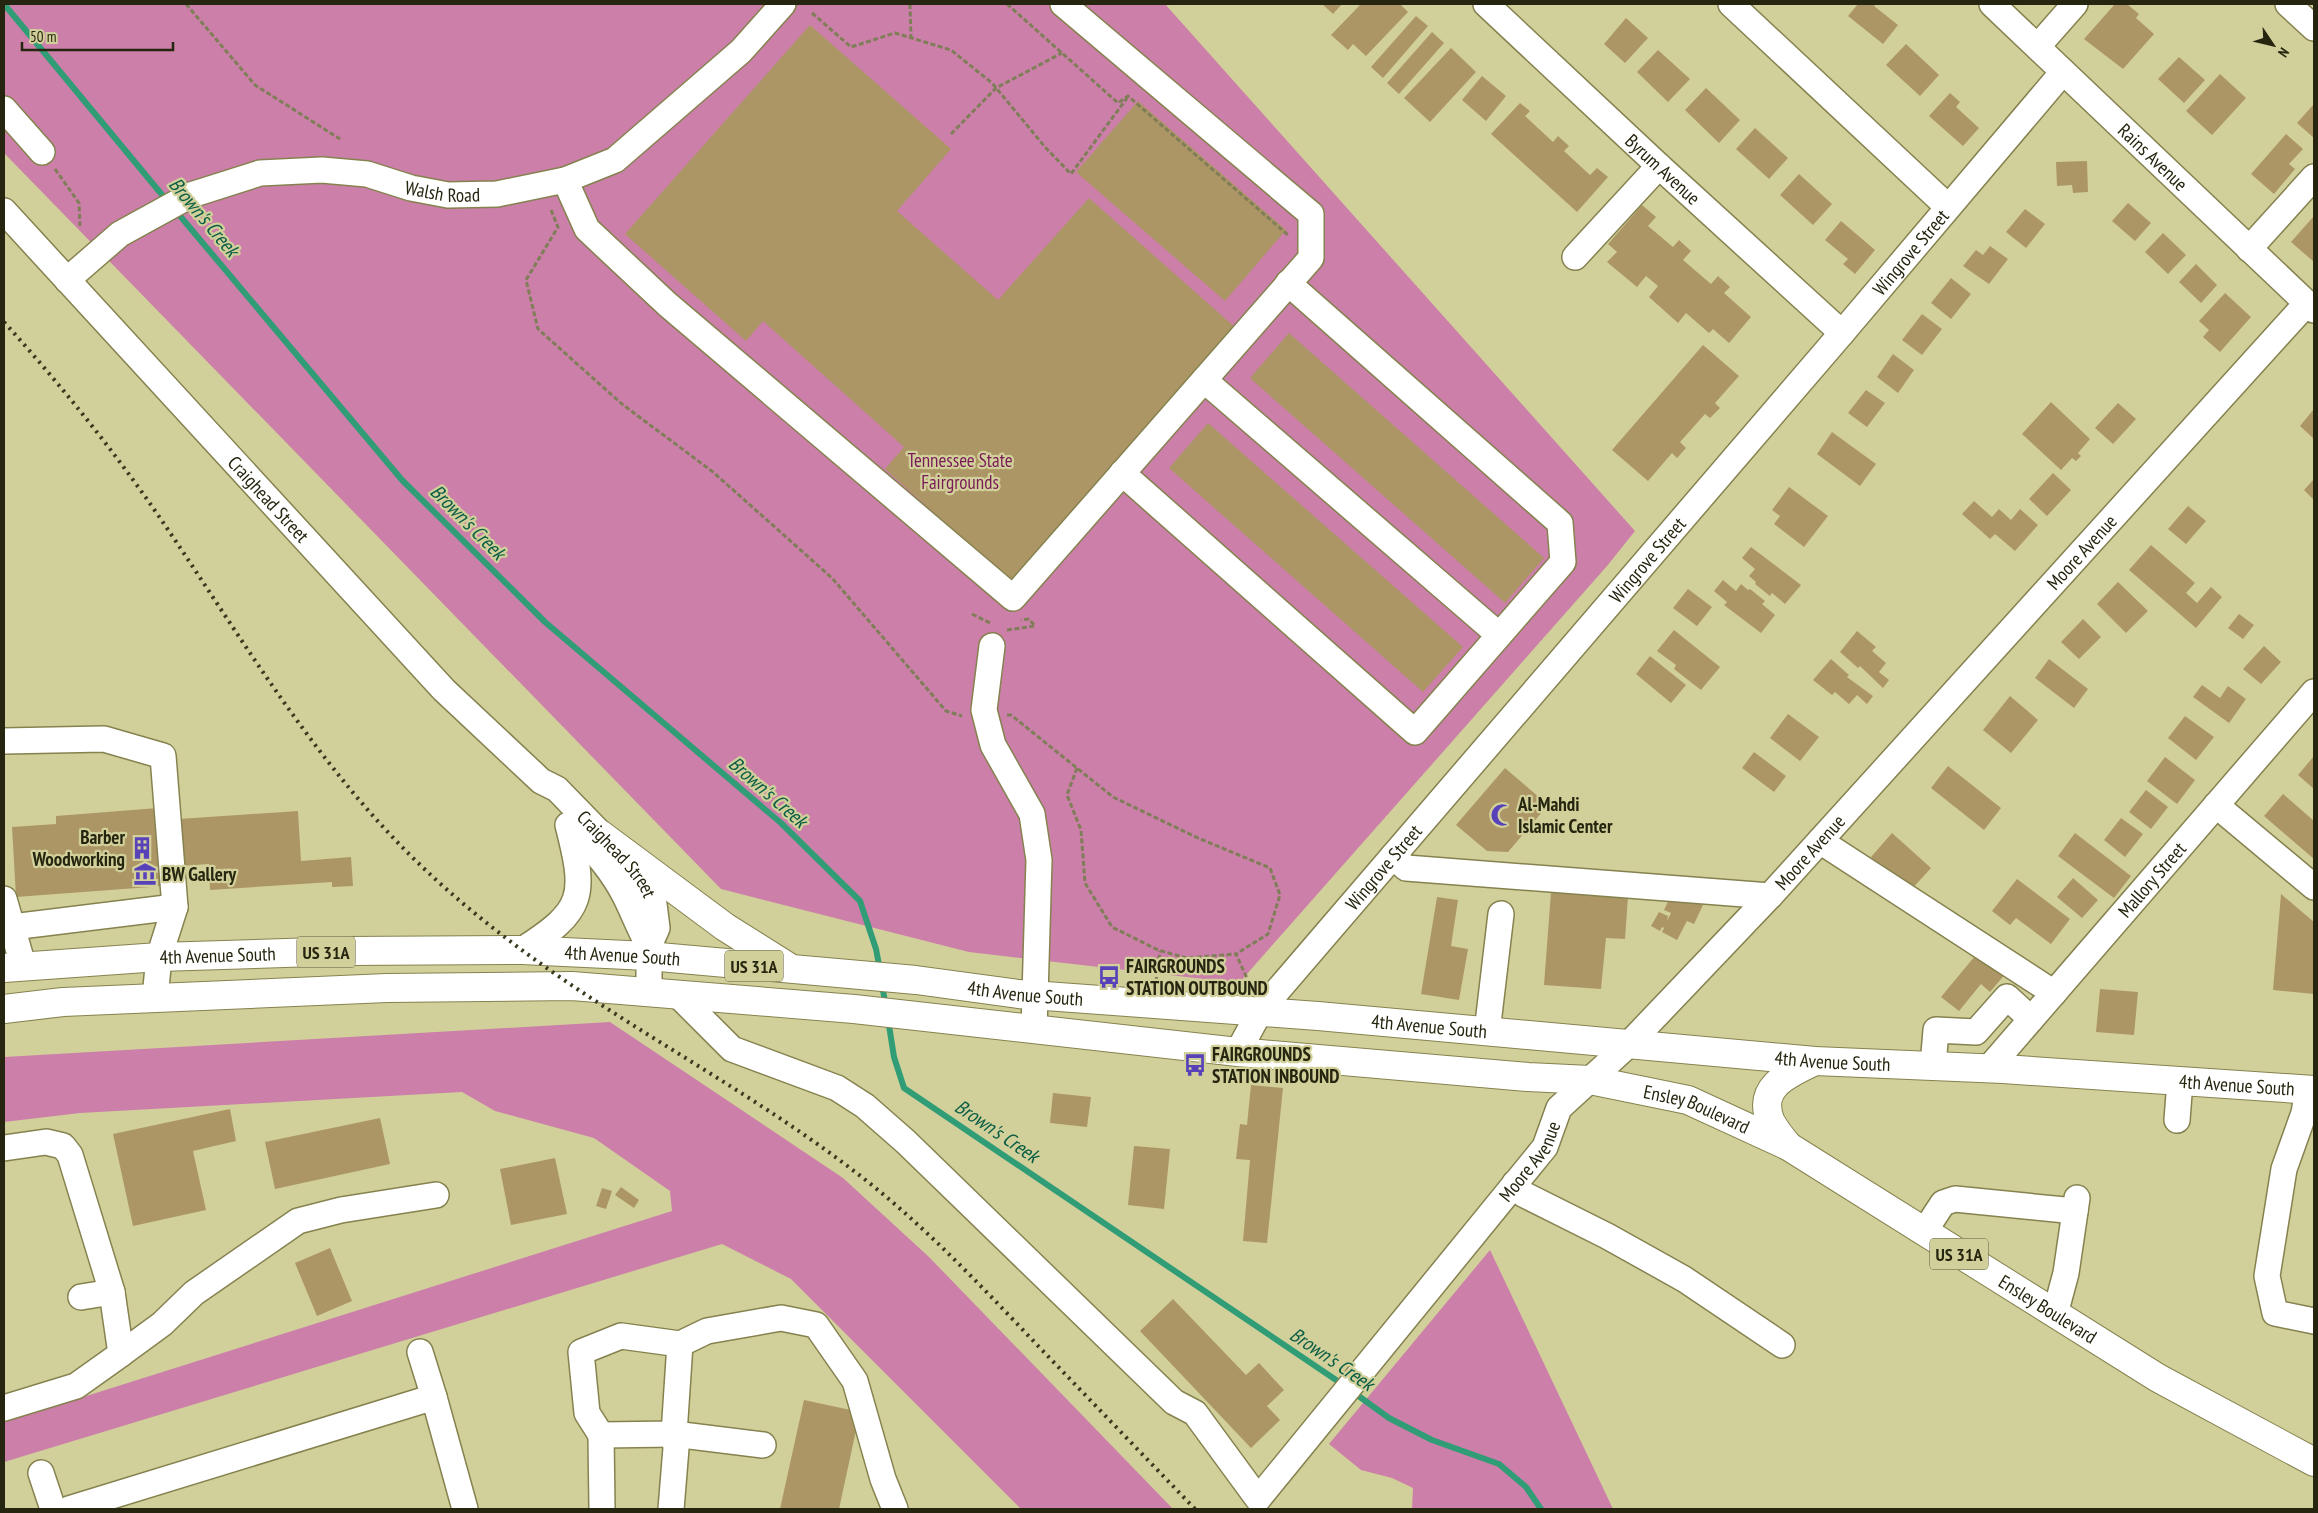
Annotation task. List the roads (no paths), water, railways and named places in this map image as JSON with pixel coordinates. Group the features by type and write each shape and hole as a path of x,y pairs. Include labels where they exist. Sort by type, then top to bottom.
{"main road":[{"path":"600,834 729,929 792,969"},
{"name":"4th Avenue South","path":"13,966 159,957 347,951 649,951 792,969 860,974 1035,995 1256,999 1487,1032 1815,1061 1989,1068 2311,1090"},
{"name":"4th Avenue South","path":"4,1009 63,1002 386,988 511,985 572,986 854,1009 1238,1052 1528,1077 1590,1080"},
{"path":"1788,1146 1770,1120 1767,1107 1770,1092 1780,1079 1815,1061"},
{"name":"Ensley Boulevard","path":"1590,1080 1688,1100 1788,1146 2158,1378 2314,1462"}],"street":[{"name":"Walsh Road","path":"67,280 120,234 191,195 260,173 322,170 366,174 411,188 448,195 498,194 565,180 615,160 741,51 783,4"},
{"path":"565,180 587,229 667,304 1013,598 1311,258 1310,214 1064,4"},
{"name":"Byrum Avenue","path":"1486,4 1659,166 1842,333"},
{"path":"1731,4 1948,207"},
{"name":"Rains Avenue","path":"1992,4 2310,306"},
{"path":"2038,46 2075,4"},
{"path":"2288,4 2314,28"},
{"name":"Wingrove Street","path":"1238,1052 1256,999 1393,856 1842,333 2063,72"},
{"path":"4,108 42,152"},
{"path":"1575,258 1659,166"},
{"path":"2249,249 2314,177"},
{"name":"Craighead Street","path":"4,211 444,690 541,781 557,790 637,873 654,904 657,928 649,951 649,993"},
{"path":"1122,473 1415,732 1563,562 1560,523 1288,283"},
{"name":"Moore Avenue","path":"678,996 732,1049 837,1088 872,1112 906,1142 1174,1402 1196,1414 1258,1499 1545,1147 1558,1108 1628,1045 1770,896 2310,306"},
{"path":"1204,380 1499,635"},
{"path":"998,634 984,710 993,744 1032,814 1039,860 1034,1030"},
{"name":"Mallory Street","path":"1989,1068 2314,692"},
{"path":"4,741 104,739 163,756 175,907 159,957 155,998"},
{"name":"Craighead Street","path":"541,781 545,800 610,871 624,893 649,951"},
{"path":"2216,805 2314,887"},
{"path":"522,950 548,934 564,920 578,894 578,869 567,823"},
{"path":"1820,841 2054,993"},
{"path":"1393,856 1406,868 1770,896"},
{"path":"4,899 13,966"},
{"path":"8,928 175,907"},
{"path":"1487,1032 1501,914"},
{"path":"1933,1066 1936,1030 1976,1032 2007,997 2031,1019"},
{"path":"2177,1120 2180,1081"},
{"path":"2311,1090 2284,1169 2267,1276 2275,1313 2314,1321"},
{"path":"4,1148 46,1142 62,1146 70,1155 112,1292 121,1354"},
{"path":"1515,1183 1523,1194 1607,1236 1684,1279 1782,1345"},
{"path":"4,1408 76,1386 162,1324 194,1293 298,1221 341,1210 436,1195"},
{"path":"1924,1232 1943,1203 1955,1199 2076,1204 2066,1273 2056,1314"},
{"path":"81,1297 112,1292"},
{"path":"602,1509 601,1435 587,1413 581,1352 621,1336 680,1344 707,1331 781,1318 816,1325 855,1381 883,1480 895,1509"},
{"path":"671,1509 676,1448 674,1434 680,1344"},
{"path":"420,1352 465,1509"},
{"path":"69,1509 434,1397"},
{"path":"601,1435 674,1434 762,1445"},
{"path":"41,1473 53,1509"}],"waterway":[{"name":"Brown's Creek","path":"4,4 168,202"},
{"name":"Brown's Creek","path":"175,210 402,480 545,622 781,823 860,901 876,949 880,970"},
{"name":"Brown's Creek","path":"882,985 886,1007"},
{"name":"Brown's Creek","path":"888,1019 894,1057 904,1088 1345,1386"},
{"name":"Brown's Creek","path":"1353,1392 1389,1418 1432,1440 1499,1464 1526,1487 1541,1509"}],"railway":[{"path":"4,322 65,392 122,465 308,735 375,818 412,857 484,921 535,959 587,996 803,1134 887,1197 977,1282 1195,1509"}],"place":[{"name":"Al-Mahdi Islamic Center","path":"1502,815"},
{"name":"Barber Woodworking","path":"142,848"},
{"name":"BW Gallery","path":"145,874"},
{"name":"FAIRGROUNDS STATION OUTBOUND","path":"1109,977"},
{"name":"FAIRGROUNDS STATION INBOUND","path":"1195,1065"}],"park label":[{"name":"Tennessee State Fairgrounds","path":"960,471"}]}
